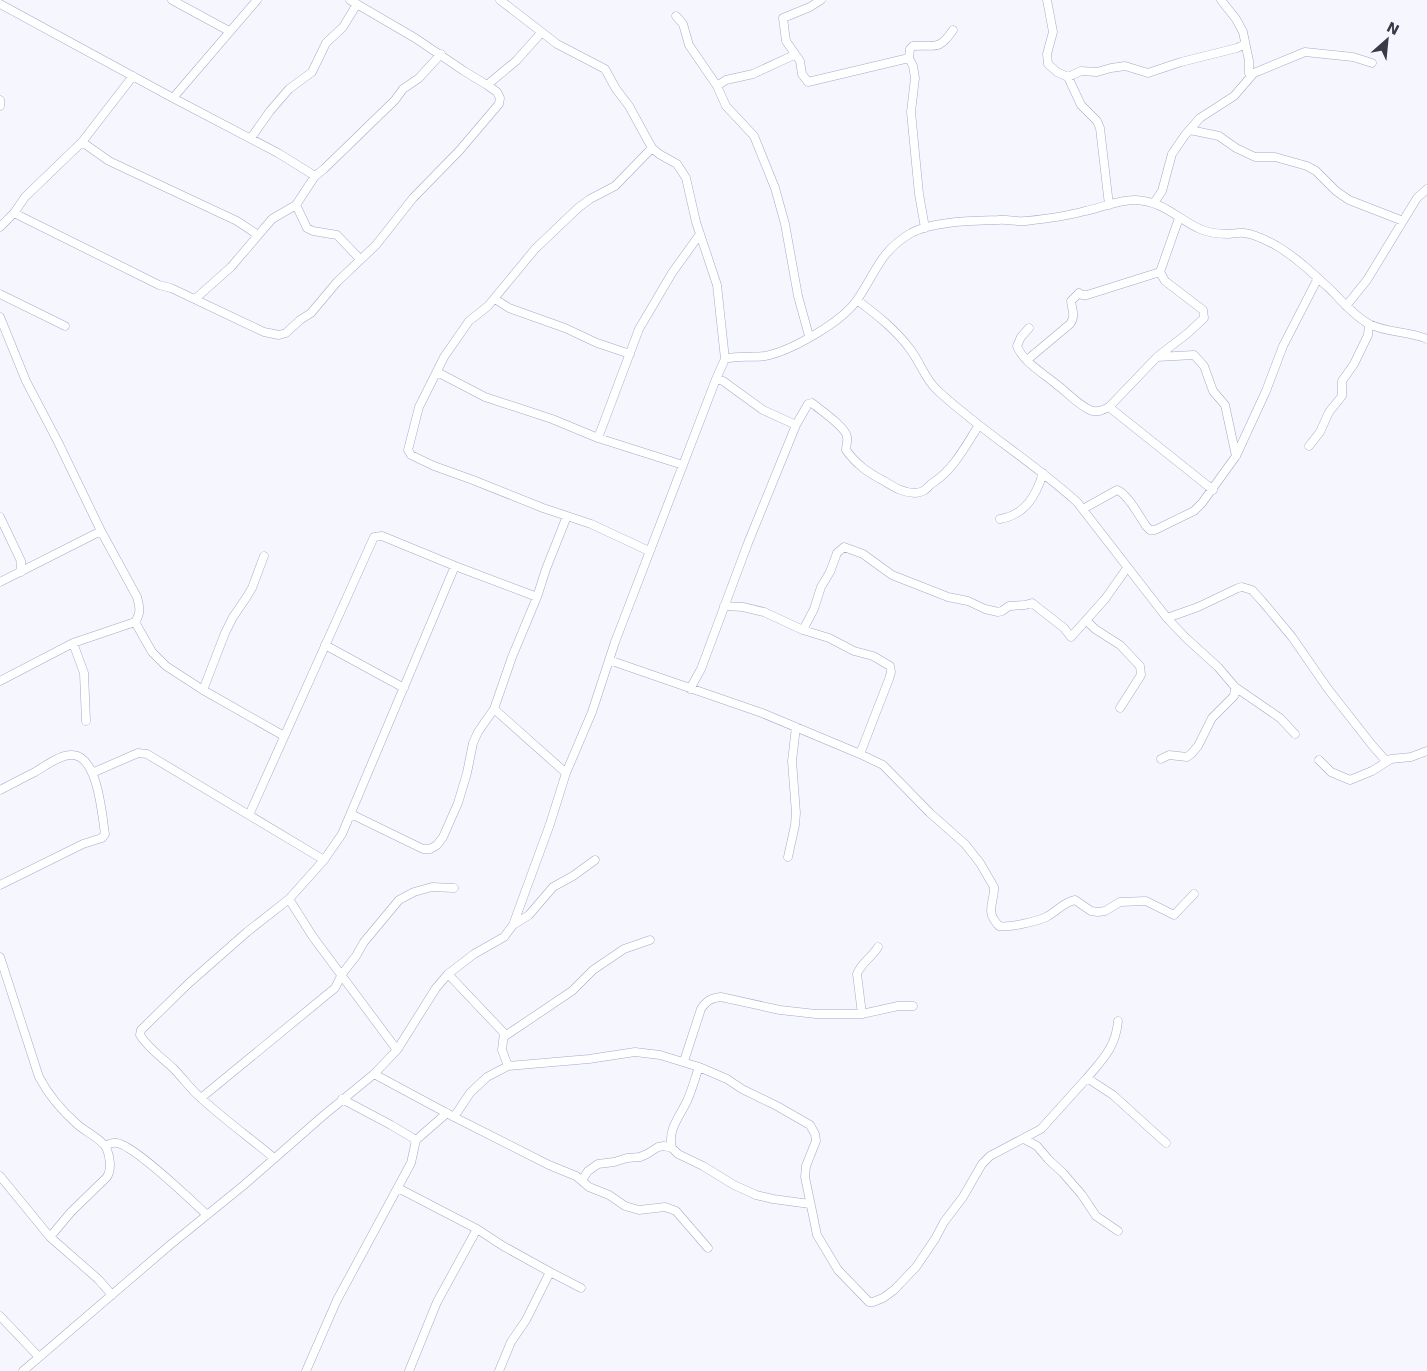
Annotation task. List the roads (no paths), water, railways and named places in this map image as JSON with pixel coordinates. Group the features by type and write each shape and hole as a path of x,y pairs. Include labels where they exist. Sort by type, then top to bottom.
{"street":[{"path":"172,0 229,31"},
{"path":"173,98 257,0"},
{"path":"23,1371 38,1356 374,1074 397,1050 436,988 448,974 474,954 504,937 513,925 550,824 566,773 592,712 649,550 726,358 717,284 700,234 686,178 676,164 652,148 629,106 616,89 605,69 574,54 541,33 500,0"},
{"path":"820,0 810,7 783,18 784,37 800,62 802,74 808,82 909,58"},
{"path":"1047,0 1054,32 1047,54 1048,64 1057,72 1068,77 1081,105 1097,121 1100,128 1109,205"},
{"path":"1221,0 1240,25 1249,61 1249,73 1254,73"},
{"path":"14,213 159,285 172,288 264,332 279,335 286,333 310,313 360,259 376,245 413,198 459,151 499,104 500,98 497,92 441,54 353,2 343,27 326,43 312,72 289,89 270,111 251,138"},
{"path":"0,4 251,138 315,176"},
{"path":"676,16 683,24 689,45 717,86 726,106 754,136 775,188 785,224 798,296 809,336"},
{"path":"925,228 919,194 910,112 915,73 909,58 910,49 913,46 929,47 941,44 946,41 953,30"},
{"path":"487,85 516,60 541,33"},
{"path":"1068,77 1081,71 1097,72 1125,66 1148,73 1181,62 1237,48 1245,44"},
{"path":"1154,203 1162,191 1172,154 1185,135 1200,118 1234,96 1254,73 1304,52 1353,57 1372,63"},
{"path":"195,299 231,267 272,219 296,204 315,176 324,170 378,117 403,89 418,78 441,54"},
{"path":"717,86 726,80 753,74 794,55"},
{"path":"0,227 14,213 25,197 82,142 133,76"},
{"path":"0,100 0,106"},
{"path":"1190,130 1219,136 1236,148 1255,157 1275,157 1307,166 1316,171 1336,191 1349,200 1403,221"},
{"path":"82,142 109,161 237,221 258,235"},
{"path":"649,550 591,524 543,508 411,455 408,450 420,408 444,356 469,321 494,299 535,249 578,208 590,199 615,186 652,148"},
{"path":"1346,306 1367,280 1417,198 1427,189"},
{"path":"726,358 765,356 787,348 836,322 857,300 878,263 888,250 898,242 925,228 952,222 1043,219 1134,200 1154,203 1169,209 1179,218 1212,233 1243,232 1277,246 1318,278 1346,306 1369,324 1390,331 1427,339"},
{"path":"296,204 307,228 313,231 337,235 360,259"},
{"path":"1029,328 1017,346 1027,360 1092,411 1102,411 1109,407 1157,357 1188,334 1204,318 1203,310 1165,281 1160,272 1179,218"},
{"path":"598,438 639,329 672,273 700,234"},
{"path":"1027,360 1070,324 1074,313 1071,302 1079,293 1087,296 1160,272"},
{"path":"1083,509 1117,490 1121,491 1150,530 1155,530 1194,511 1213,490 1236,456 1266,391 1283,346 1318,278"},
{"path":"0,294 65,326"},
{"path":"494,299 509,308 630,354"},
{"path":"857,300 899,335 935,388 979,425 1062,488 1083,509 1167,618 1236,687 1280,718 1295,734"},
{"path":"0,316 26,381 101,531 138,598 140,616 136,622 73,643 0,681"},
{"path":"1308,446 1320,432 1329,412 1342,396 1342,381 1354,364 1368,335 1369,324"},
{"path":"1157,357 1194,355 1200,361 1213,391 1225,404 1236,456"},
{"path":"438,372 486,397 552,419 598,438 683,466"},
{"path":"716,379 724,381 763,410 796,425"},
{"path":"690,689 701,669 796,425 808,404 812,403 846,433 846,450 863,470 899,490 915,493 927,490 949,470 979,425"},
{"path":"1109,407 1213,490"},
{"path":"1000,519 1011,517 1034,497 1043,473"},
{"path":"351,814 423,849 430,849 436,846 443,837 458,803 467,774 473,744 478,732 494,709 512,657 567,516"},
{"path":"0,517 21,561 21,572"},
{"path":"0,582 101,531"},
{"path":"249,815 374,537 382,536 537,597"},
{"path":"803,630 837,553 844,547 863,554 892,575 948,597 968,601 985,609 998,612 1008,606 1032,603 1064,628 1071,637 1105,599 1127,568"},
{"path":"202,690 225,632 233,616 252,588 264,556"},
{"path":"21,561 29,567"},
{"path":"274,1158 230,1124 201,1098 173,1068 145,1044 140,1035 141,1030 189,983 247,932 290,899 324,860 342,834 455,566"},
{"path":"1167,618 1238,588 1242,587 1252,590 1292,636 1315,672 1386,761"},
{"path":"724,606 743,607 764,612 803,630 829,638 854,651 873,656 890,666 889,679 860,754"},
{"path":"1086,620 1095,629 1126,650 1140,666 1141,675 1120,708"},
{"path":"136,622 152,652 166,666 202,690 284,736"},
{"path":"73,643 84,673 86,721"},
{"path":"325,644 404,688"},
{"path":"609,660 796,726 828,742 884,765 930,813 973,853 994,887 990,905 994,919 999,926 1011,926 1042,920 1067,902 1075,900 1092,911 1098,912 1105,911 1120,902 1146,901 1174,915 1194,894"},
{"path":"1160,759 1169,755 1186,757 1191,754 1198,746 1212,718 1234,696 1236,687"},
{"path":"494,709 566,773"},
{"path":"788,857 796,813 792,761 796,726"},
{"path":"1318,760 1331,772 1350,780 1372,771 1391,759 1411,757 1427,751"},
{"path":"92,773 138,753 147,754 324,860"},
{"path":"0,790 69,755 77,756 83,760 92,773 97,785 104,834 104,837 83,844 0,885"},
{"path":"513,925 529,915 553,887 573,876 595,860"},
{"path":"201,1098 335,988 342,974 364,942 399,900 414,892 432,887 454,888"},
{"path":"290,899 313,937 397,1050"},
{"path":"505,1036 572,991 600,964 624,949 650,940"},
{"path":"862,1014 857,974 859,968 874,955 878,947"},
{"path":"0,957 39,1077 49,1096 73,1120 106,1146 111,1171 71,1212 50,1237"},
{"path":"448,974 504,1033 502,1050 508,1066"},
{"path":"684,1061 700,1009 713,998 720,997 780,1010 816,1014 862,1014 898,1006 913,1006"},
{"path":"306,1371 337,1300 411,1163 416,1140 451,1115 487,1077 508,1066 635,1052 660,1055 684,1061 728,1079 742,1089 810,1125 815,1134 816,1141 804,1171 817,1235 838,1270 866,1300 873,1302 894,1290 916,1266 935,1240 944,1222 963,1197 982,1164 990,1156 1041,1129 1087,1078 1105,1057 1115,1041 1118,1022"},
{"path":"672,1148 673,1126 687,1100 699,1067"},
{"path":"374,1074 549,1165 576,1176 595,1190 608,1195 620,1204 632,1209 645,1210 659,1207 676,1211 708,1248"},
{"path":"1087,1078 1113,1095 1166,1143"},
{"path":"342,1099 416,1140"},
{"path":"1037,1146 1041,1129"},
{"path":"1024,1139 1037,1146 1075,1187 1096,1216 1118,1231"},
{"path":"106,1146 111,1143 117,1143 133,1151 207,1215"},
{"path":"582,1180 588,1171 598,1164 640,1157 660,1146 672,1148 678,1154 756,1196 810,1204"},
{"path":"0,1176 50,1237 98,1279 112,1295"},
{"path":"398,1188 477,1229 503,1246 581,1288"},
{"path":"409,1371 437,1302 477,1229"},
{"path":"499,1371 511,1342 523,1326 550,1272"},
{"path":"0,1316 38,1356"}]}
